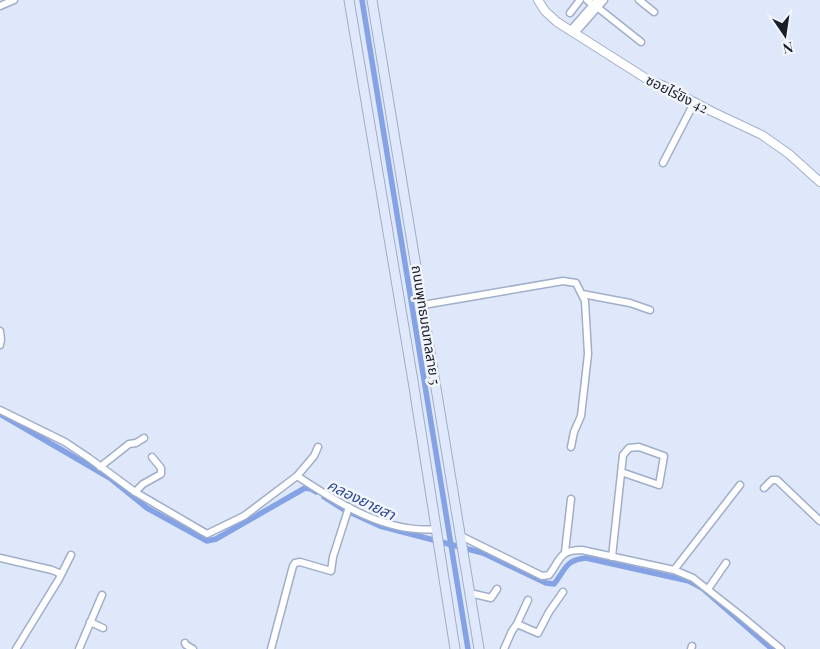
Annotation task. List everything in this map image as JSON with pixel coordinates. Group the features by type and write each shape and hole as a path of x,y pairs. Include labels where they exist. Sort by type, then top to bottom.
{"main road":[{"name":"ถนนพุทธมณฑลสาย 5","path":"349,0 455,649"},
{"name":"ถนนพุทธมณฑลสาย 5","path":"372,0 479,649"}],"street":[{"path":"0,6 14,0"},
{"name":"ซอยไร่ขิง 42","path":"538,0 550,16 650,81 662,85 694,103 762,134 789,154 820,182"},
{"path":"570,13 580,0"},
{"path":"586,0 596,4 641,42"},
{"path":"573,32 596,4 604,0"},
{"path":"639,0 654,12"},
{"path":"663,162 694,103"},
{"path":"423,305 563,281 576,283 585,301 588,354 582,410 570,447"},
{"path":"582,294 630,303 650,310"},
{"path":"0,331 0,345"},
{"path":"0,410 64,442 135,492 207,534 244,516 298,476 314,456 318,447"},
{"path":"100,467 129,444 136,444 144,438"},
{"path":"612,557 621,472 623,455 629,448 639,447 664,456 659,485 621,472"},
{"path":"135,492 143,484 161,474 161,468 152,457"},
{"path":"298,476 347,510 394,525 437,530"},
{"path":"764,488 772,480 776,480 820,521"},
{"path":"674,570 740,484"},
{"path":"565,552 571,499"},
{"path":"271,649 293,566 295,563 300,562 331,571 347,510"},
{"path":"461,537 542,576 549,575 565,552 582,550 674,570 693,578 708,589 781,649"},
{"path":"16,649 71,555"},
{"path":"0,558 52,570 61,574"},
{"path":"708,589 726,563"},
{"path":"470,592 491,598 497,589"},
{"path":"517,624 538,633 549,612 563,592"},
{"path":"79,649 102,595"},
{"path":"504,649 528,600"},
{"path":"90,622 103,628"},
{"path":"185,643 193,649"}],"waterway":[{"path":"362,0 468,649"},
{"name":"คลองยายสา","path":"0,414 110,478 147,508 207,541 216,539 305,488 316,492"},
{"name":"คลองยายสา","path":"324,497 343,509 380,526 483,553 546,583 554,584 570,563 586,558 689,581 702,588 772,649"}]}
